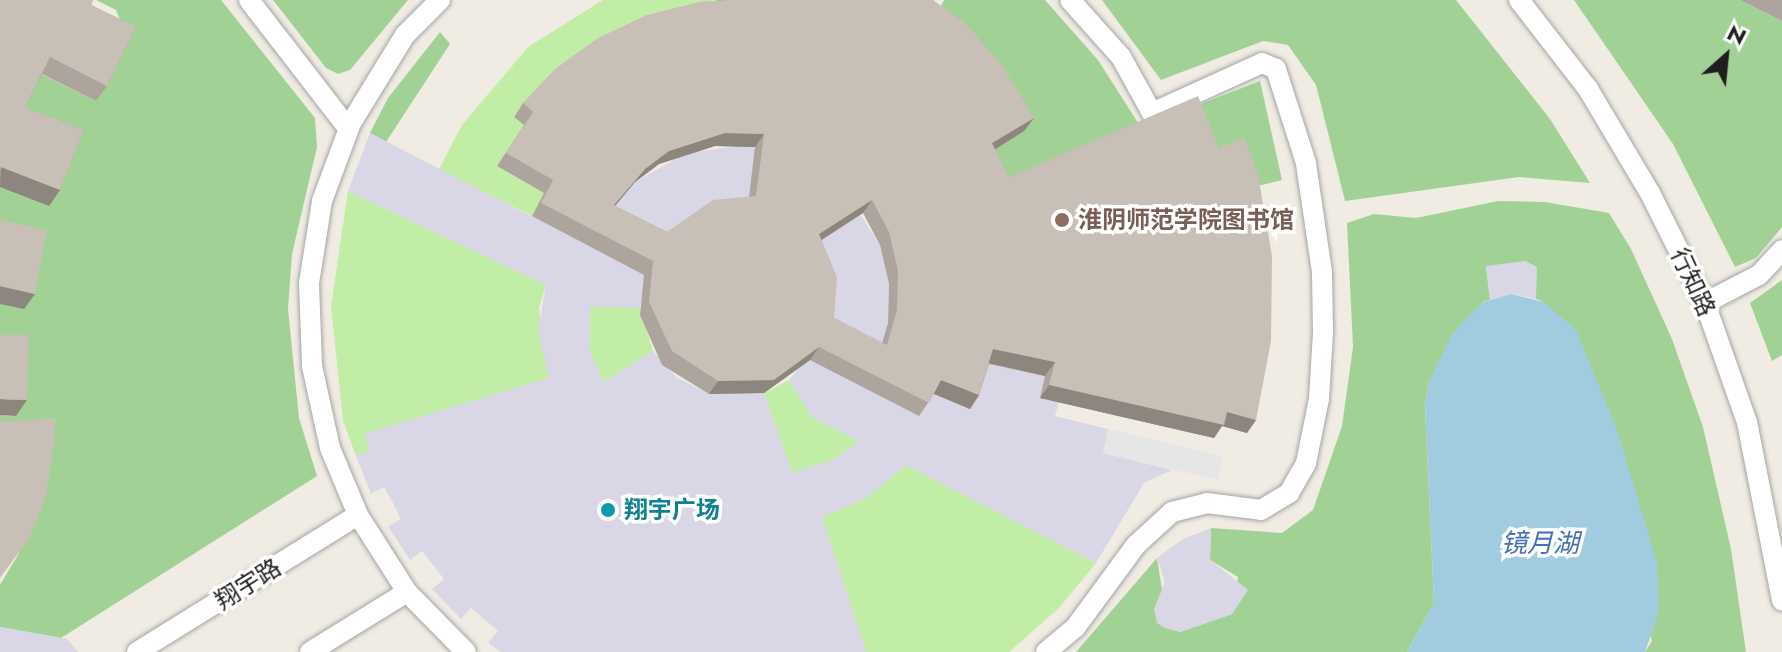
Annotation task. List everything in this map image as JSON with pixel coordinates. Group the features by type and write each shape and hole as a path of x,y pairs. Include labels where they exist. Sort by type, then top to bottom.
{"lane":[{"path":"249,0 348,128"},
{"path":"440,0 405,35 348,128 322,201 309,283 312,366 330,448 358,515 407,592 466,652"},
{"path":"1046,652 1075,628 1136,545 1172,512 1207,503 1261,510 1289,493 1306,463 1319,399 1323,331 1322,272 1306,163 1276,69 1262,63 1152,113 1121,57 1070,0"},
{"name":"行知路","path":"1519,0 1588,89 1650,193 1705,303 1747,422 1782,601"},
{"path":"1705,303 1759,275 1782,250"},
{"name":"翔宇路","path":"137,652 358,515"},
{"path":"310,652 407,592"}],"green space":[{"path":"96,0 221,0 315,118 317,147 292,254 288,309 299,418 317,476 61,638 0,627 0,585 19,553 0,437 0,415 16,416 0,351 0,187 49,206 14,123 39,73 96,101 124,30 116,10"},
{"path":"273,0 408,0 350,70 338,74 326,68"},
{"path":"603,0 717,0 718,14 514,116 524,125 497,166 544,193 532,216 439,169 462,125 528,47"},
{"path":"944,0 1045,0 1098,60 1142,129 1000,190 934,20"},
{"path":"1102,0 1456,0 1550,119 1590,183 1519,177 1345,201 1316,85 1288,45 1263,41 1161,80"},
{"path":"1574,0 1740,0 1782,21 1782,227 1756,258 1735,267 1673,144"},
{"path":"440,32 450,44 386,142 370,133 388,98"},
{"path":"1260,81 1282,180 1249,188 1210,161 1188,109"},
{"path":"348,191 546,285 539,308 549,378 365,434 370,451 356,456 343,421 331,306"},
{"path":"1498,201 1545,202 1609,213 1631,249 1672,339 1703,427 1731,549 1746,652 1645,652 1652,641 1544,302 1536,299 1534,281 1486,266 1490,300 1483,302 1429,381 1425,406 1434,603 1407,652 1076,652 1157,558 1162,590 1180,632 1232,614 1238,577 1210,560 1211,528 1282,533 1313,510 1342,426 1353,347 1347,223 1374,214 1416,218"},
{"path":"1782,280 1782,355 1772,361 1750,303"},
{"path":"590,306 640,308 653,351 603,382 589,349"},
{"path":"789,380 812,417 859,441 835,459 792,473 764,393"},
{"path":"906,465 1096,563 1059,608 1009,652 866,652 822,517 866,498"}],"shaded area":[{"path":"370,133 531,216 605,218 635,182 686,153 745,145 776,150 847,194 880,245 889,284 888,323 875,365 969,408 984,362 1045,376 1040,398 1059,402 1055,416 1108,429 1103,453 1172,470 1144,483 1096,563 906,465 866,498 822,517 866,652 501,652 488,643 498,631 471,608 461,619 432,589 444,579 422,551 410,560 388,526 401,519 393,503 384,487 371,494 356,456 370,451 364,434 549,378 538,331 546,285 348,191","holes":["649,260 819,345 789,380 812,417 859,441 835,459 792,473 764,393 709,394 676,377 653,351 603,382 589,349 590,307 640,308"]},
{"path":"1525,261 1537,267 1536,299 1511,294 1490,300 1486,266"},
{"path":"1108,429 1223,456 1218,480 1103,453"},
{"path":"1211,528 1210,560 1248,590 1232,614 1180,632 1165,628 1157,623 1154,609 1165,582 1157,558 1183,539"},
{"path":"0,627 67,639 78,652 0,652"}],"water":[{"name":"镜月湖","path":"1511,294 1544,302 1576,330 1617,430 1657,562 1659,612 1645,652 1407,652 1434,603 1425,406 1429,381 1451,336 1468,316 1484,302"}],"building":[{"path":"0,0 93,0 91,5 136,27 107,86 50,57 25,107 84,130 60,190 1,167 0,170"},
{"name":"淮阴师范学院图书馆","path":"933,0 965,23 1004,68 1034,118 992,143 1009,177 1198,96 1219,148 1245,138 1258,175 1272,256 1271,341 1256,420 1227,412 1224,425 1049,385 1055,362 993,349 979,395 941,380 929,403 819,347 774,380 718,381 672,351 649,302 653,261 541,203 553,180 506,153 533,112 523,103 555,69 598,38 647,15 699,2","holes":["725,133 764,134 756,196 713,200 667,232 614,205 645,169 669,151","872,200 889,232 898,271 897,310 887,345 834,318 837,277 819,234"]},
{"path":"0,220 47,230 35,294 0,286"},
{"path":"0,335 29,335 27,400 0,399"},
{"path":"55,418 46,496 30,537 0,578 0,422"}],"place":[{"name":"淮阴师范学院图书馆","path":"1062,220"},
{"name":"翔宇广场","path":"608,510"}]}
